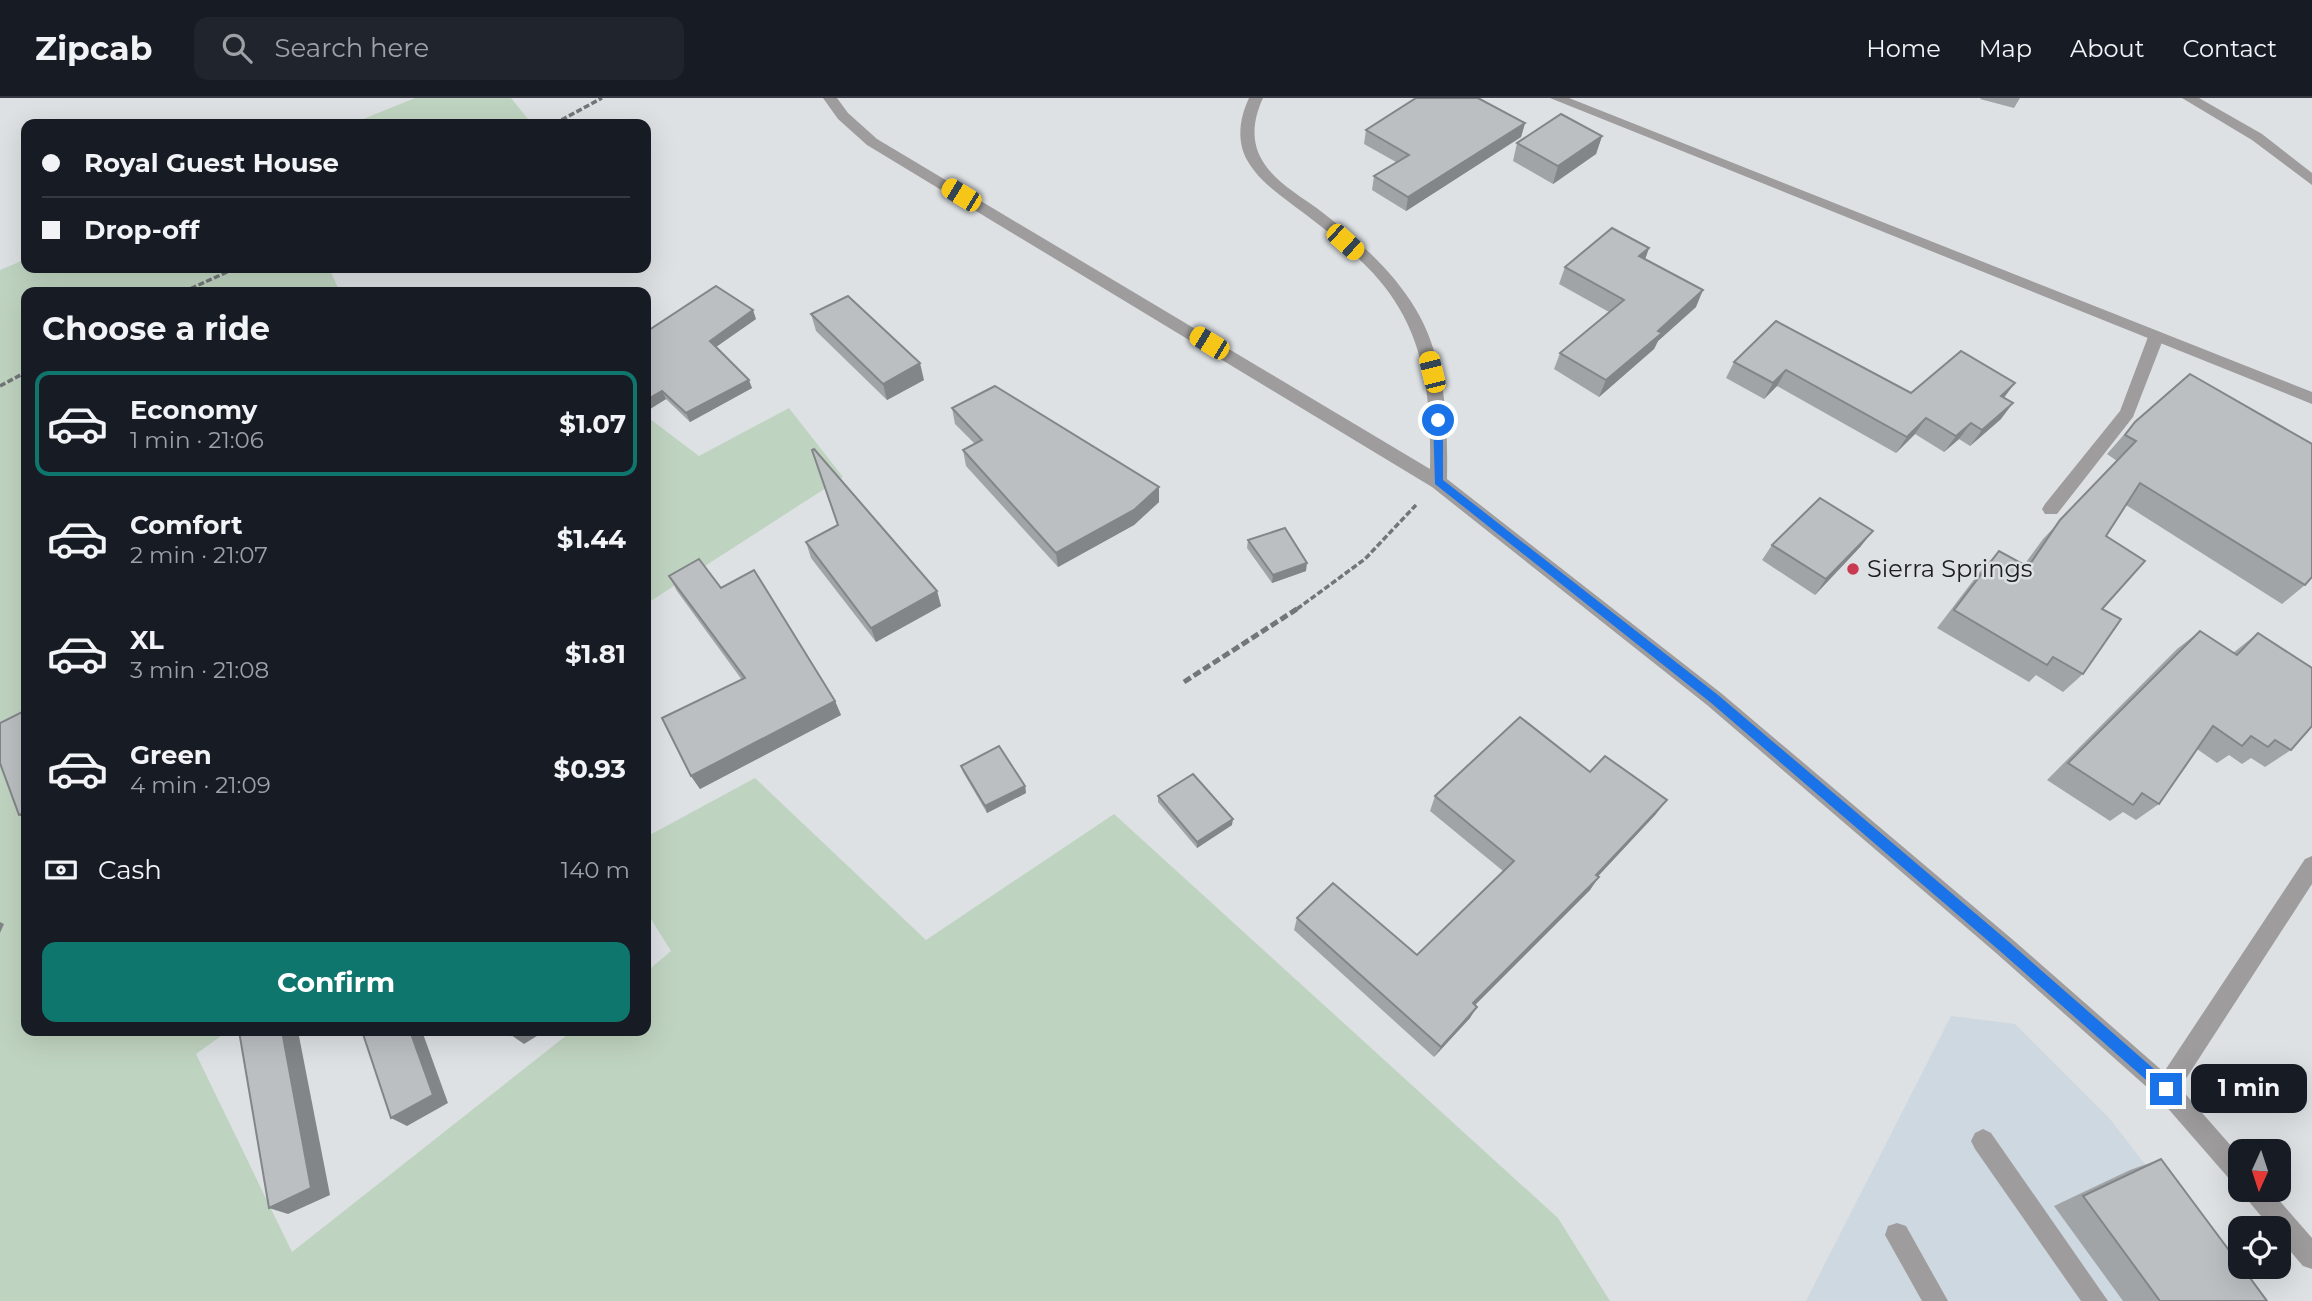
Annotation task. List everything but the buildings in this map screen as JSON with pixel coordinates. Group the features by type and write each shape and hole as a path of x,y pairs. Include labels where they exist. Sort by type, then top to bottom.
{"street":[{"path":"830,98 844,116 872,142 1438,482 1714,699 1994,937 2166,1089 2228,1160"},
{"path":"1256,98 1250,109 1247,140 1255,161 1282,190 1310,210 1380,273 1409,310 1427,355 1436,390 1438,482"},
{"path":"1557,98 2312,398"},
{"path":"2189,98 2257,137 2312,180"},
{"path":"2051,509 2127,413 2156,337"},
{"path":"2166,1089 2312,866"},
{"path":"1983,1141 2096,1301"},
{"path":"2264,1202 2312,1257"},
{"path":"1897,1235 1936,1301"}],"path":[{"path":"563,119 602,98"},
{"path":"194,287 225,273"},
{"path":"0,386 21,375"},
{"path":"1184,681 1288,616 1365,559 1438,482"}],"shaded area":[{"path":"1951,1016 2015,1024 2110,1119 2228,1271 2228,1279 2234,1279 2251,1301 1806,1301"}],"green space":[{"path":"415,98 511,98 528,119 363,119"},
{"path":"21,261 21,273 331,273 338,287 21,287 21,1036 221,1036 196,1054 292,1252 566,1036 651,1036 651,968 671,951 651,919 651,834 755,778 926,940 1114,814 1558,1218 1610,1301 0,1301 0,270"},
{"path":"789,408 843,477 651,601 651,420 699,456"}],"place":[{"name":"Sierra Springs","path":"1853,569"}],"route":[{"path":"1438,420 1438,482 1714,699 2004,946 2166,1089"}]}
